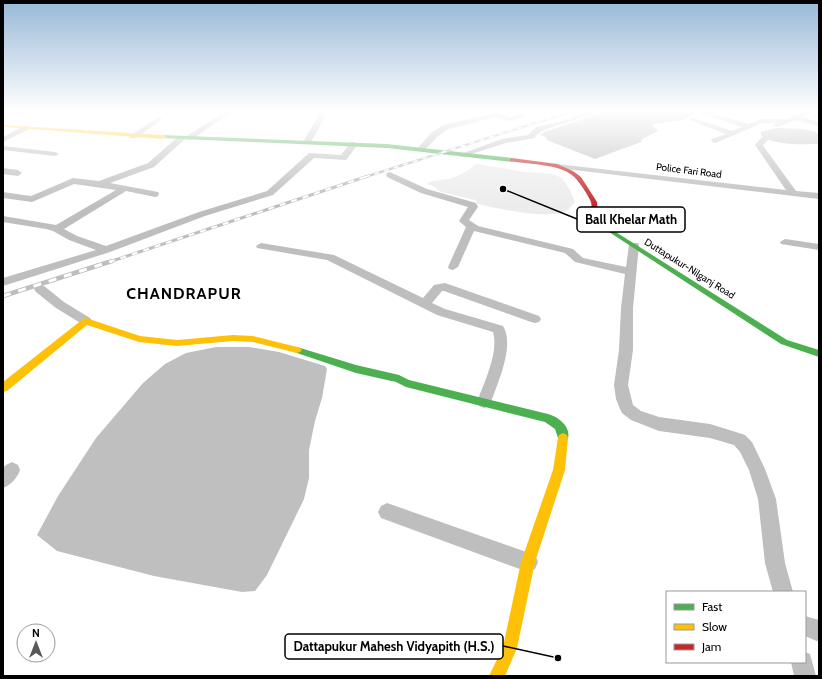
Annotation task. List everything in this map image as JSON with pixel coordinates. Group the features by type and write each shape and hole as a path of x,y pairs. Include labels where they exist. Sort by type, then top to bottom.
{"main road":[{"name":"Duttapukur-Nilganj Road","path":"323,143 421,149 557,166 580,178 594,202 595,215 600,224 784,342 819,354"},
{"path":"3,388 86,321 139,339 177,343 233,338 253,339 276,344 399,379 406,383 548,418 558,423 562,428 563,445 559,470 528,562 510,648 497,676"}],"street":[{"path":"100,184 151,165 179,143"},
{"path":"421,149 427,143"},
{"path":"462,155 500,143"},
{"path":"761,143 759,145 760,147 794,194"},
{"path":"3,282 106,250 202,214 270,193 312,155 343,158 354,144"},
{"path":"5,152 54,154"},
{"name":"Police Fari Road","path":"557,166 815,196"},
{"path":"3,170 18,174"},
{"path":"390,175 424,191 473,205 464,221 471,226 569,251 580,260 632,272"},
{"path":"3,195 32,199 37,198 68,182 73,181 125,188 154,194"},
{"path":"57,229 125,188"},
{"path":"3,203 14,196"},
{"path":"815,196 819,206"},
{"path":"3,219 36,223 57,229 73,238 106,250"},
{"path":"453,267 471,226"},
{"path":"785,242 819,247"},
{"path":"634,245 627,308 626,350 621,385 623,399 627,409 636,416 659,424 710,431 739,440 746,447 757,469 767,499 775,563 783,591"},
{"path":"261,246 323,255 336,259 441,312 499,329 501,336 498,360 484,402"},
{"path":"425,304 438,288 445,287 535,319"},
{"path":"40,289 60,305 86,321"},
{"path":"387,512 528,562"},
{"path":"806,626 819,631"},
{"path":"802,663 805,676"}],"shaded area":[{"path":"554,143 639,143 595,159"},
{"path":"780,143 819,143 819,144 797,144"},
{"path":"476,164 525,172 553,174 562,178 570,190 575,202 569,209 562,213 525,213 478,204 475,200 441,192 437,190 437,188 427,184 432,181 448,179 456,176 467,171"},
{"path":"216,347 249,347 279,352 325,366 327,369 322,398 315,421 309,450 309,478 304,499 267,575 255,591 242,592 154,576 57,551 37,535 58,496 96,438 143,383 165,364 186,353"}],"railway":[{"path":"365,177 473,143"},
{"path":"109,262 368,176"},
{"path":"3,296 112,261"}],"traffic: fast":[{"path":"305,143 387,146 512,160"},
{"path":"611,231 784,342 819,354"},
{"path":"297,350 356,369 399,379 406,383 548,418 559,425 562,430 563,438"}],"traffic: slow":[{"path":"3,388 86,321 139,339 177,343 233,338 253,339 297,350"},
{"path":"497,676 510,648 528,562 559,470 563,438"}],"traffic: jam":[{"path":"512,160 557,166 571,172 579,178 594,202 595,215 600,224 611,231"}],"place":[{"name":"Ball Khelar Math","path":"503,189"},
{"name":"Dattapukur Mahesh Vidyapith (H.S.)","path":"558,658"}],"district":[{"name":"CHANDRAPUR","path":"184,293"}]}
